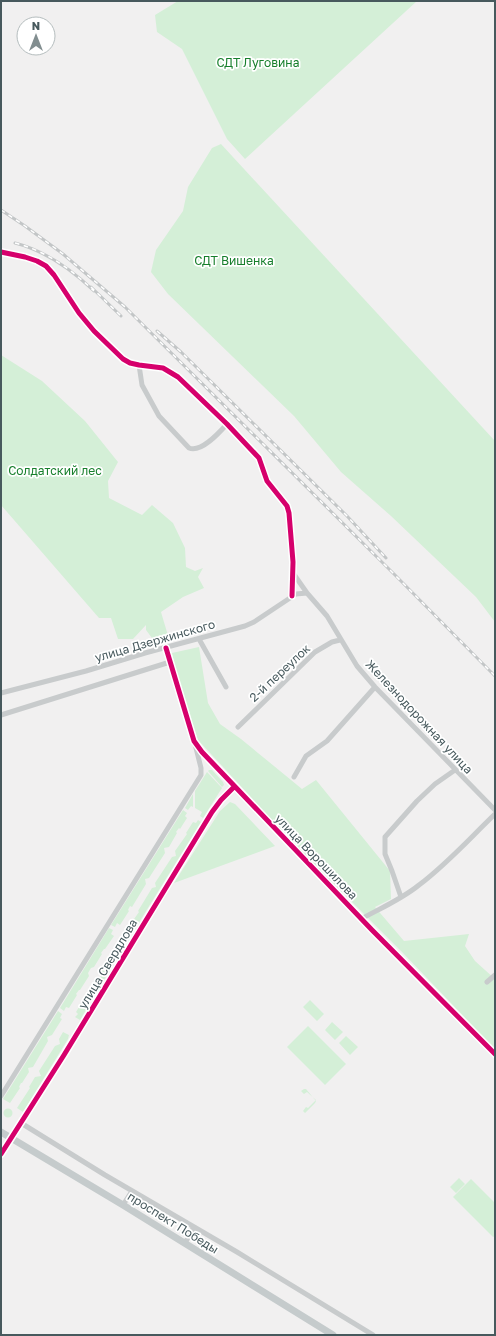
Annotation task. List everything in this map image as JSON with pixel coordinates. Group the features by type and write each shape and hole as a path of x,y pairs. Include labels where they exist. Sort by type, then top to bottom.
{"main road":[{"name":"проспект Победы","path":"1,1132 123,1205 333,1335"}],"street":[{"path":"1,252 26,257 46,266 54,275 79,313 94,331 123,359 139,365 163,368 178,377 227,424 259,458 269,485 287,506 290,520 293,572 292,596"},
{"path":"139,365 142,385 159,416 189,448 200,448 215,437 227,424"},
{"name":"Железнодорожная улица","path":"293,572 306,594 327,616 340,640 357,666 375,687 495,810"},
{"name":"улица Дзержинского","path":"1,693 86,671 250,624 292,596 300,593 306,594"},
{"path":"199,639 226,687"},
{"name":"2-й переулок","path":"238,727 315,652 332,642 340,640"},
{"name":"улица Ворошилова","path":"166,648 194,741 209,761 361,919 495,1054"},
{"name":"улица Дзержинского","path":"1,715 170,662"},
{"path":"294,777 306,756 327,741 375,687"},
{"name":"улица Свердлова","path":"1,1096 201,775 201,768 194,741"},
{"path":"401,898 385,854 385,837 417,801 435,784 455,770"},
{"name":"улица Свердлова","path":"1,1154 68,1049 212,812 234,787"},
{"path":"361,919 401,898 419,886 495,814"},
{"path":"486,982 495,975"},
{"path":"21,1123 373,1335"},
{"path":"123,1205 132,1191"},
{"path":"185,1243 194,1227"}],"green space":[{"name":"СДТ Луговина","path":"178,1 417,1 245,159 227,139 182,49 157,32 155,15"},
{"name":"СДТ Вишенка","path":"221,144 495,441 495,622 476,597 391,516 341,472 294,416 168,294 151,272 156,250 183,211 188,187 212,148"},
{"name":"Солдатский лес","path":"1,355 42,381 85,421 118,462 108,481 109,498 142,515 152,505 173,523 185,548 186,567 195,571 203,568 198,577 204,588 183,597 161,612 169,639 155,642 146,630 146,625 133,639 118,639 111,618 99,618 1,505"},
{"path":"199,647 208,703 220,724 241,739 302,789 316,780 390,871 391,899 375,907 404,941 469,934 465,946 475,961 495,979 495,1049 403,953 301,851 198,740 180,688 172,653"},
{"path":"212,770 223,782 224,785 222,787 208,771"},
{"path":"207,772 222,788 203,818 200,816 202,812 195,808 195,791"},
{"path":"193,794 193,807 191,806 188,810 185,808"},
{"path":"230,802 235,804 275,846 174,883 220,811"},
{"path":"183,810 187,813 185,816 187,818 180,829 179,828 176,832 177,833 169,847 164,848 165,853 149,878 145,879 146,884 132,907 130,906 129,911 120,925 117,923 115,927 111,925"},
{"path":"198,820 201,822 130,937 126,934 127,929 139,912 138,911 152,888 156,887 155,883 172,857 176,856 175,851 187,834 186,833 193,822 196,823"},
{"path":"109,928 113,930 111,934 114,936 101,953 102,954 94,967 91,968 88,973 89,976 76,994 77,995 69,1008 66,1007 64,1011 60,1008"},
{"path":"124,937 128,940 80,1020 75,1017 78,1014 76,1012 88,995 87,994 95,980 99,980 101,976 100,972 109,958 110,959 120,940 122,941"},
{"path":"310,1000 324,1014 317,1021 303,1007"},
{"path":"58,1011 62,1014 60,1018 62,1019 52,1035 47,1037 48,1041 33,1067 28,1068 29,1072 21,1083 20,1088 10,1103 3,1099"},
{"path":"332,1022 343,1032 335,1040 325,1030"},
{"path":"308,1026 346,1064 325,1085 287,1047"},
{"path":"63,1032 69,1035 68,1039 23,1112 17,1108 35,1077 41,1076 39,1071 55,1046 60,1044 59,1039"},
{"path":"346,1036 358,1047 350,1055 339,1043"},
{"path":"306,1089 313,1097 307,1092 304,1094 301,1091"},
{"path":"316,1100 305,1113 303,1111 306,1107 308,1108"},
{"path":"6,1109 10,1109 12,1113 10,1117 6,1117 4,1115 4,1111"},
{"path":"459,1178 465,1184 456,1193 450,1187"},
{"path":"471,1179 495,1203 495,1236 493,1237 453,1197"}],"railway":[{"path":"1,210 63,254 125,307 495,676"},
{"path":"15,243 26,246 58,262 94,291"},
{"path":"91,287 121,316"},
{"path":"157,331 181,352 347,516 386,558"}],"cycle path":[{"path":"1,252 25,257 46,266 54,275 79,313 94,331 123,359 130,363 163,368 178,377 227,424 259,458 267,481 287,506 289,513 293,562 292,596"},
{"path":"166,648 194,741 202,752 372,930 495,1054"},
{"path":"1,1154 64,1055 212,812 234,787"}]}
